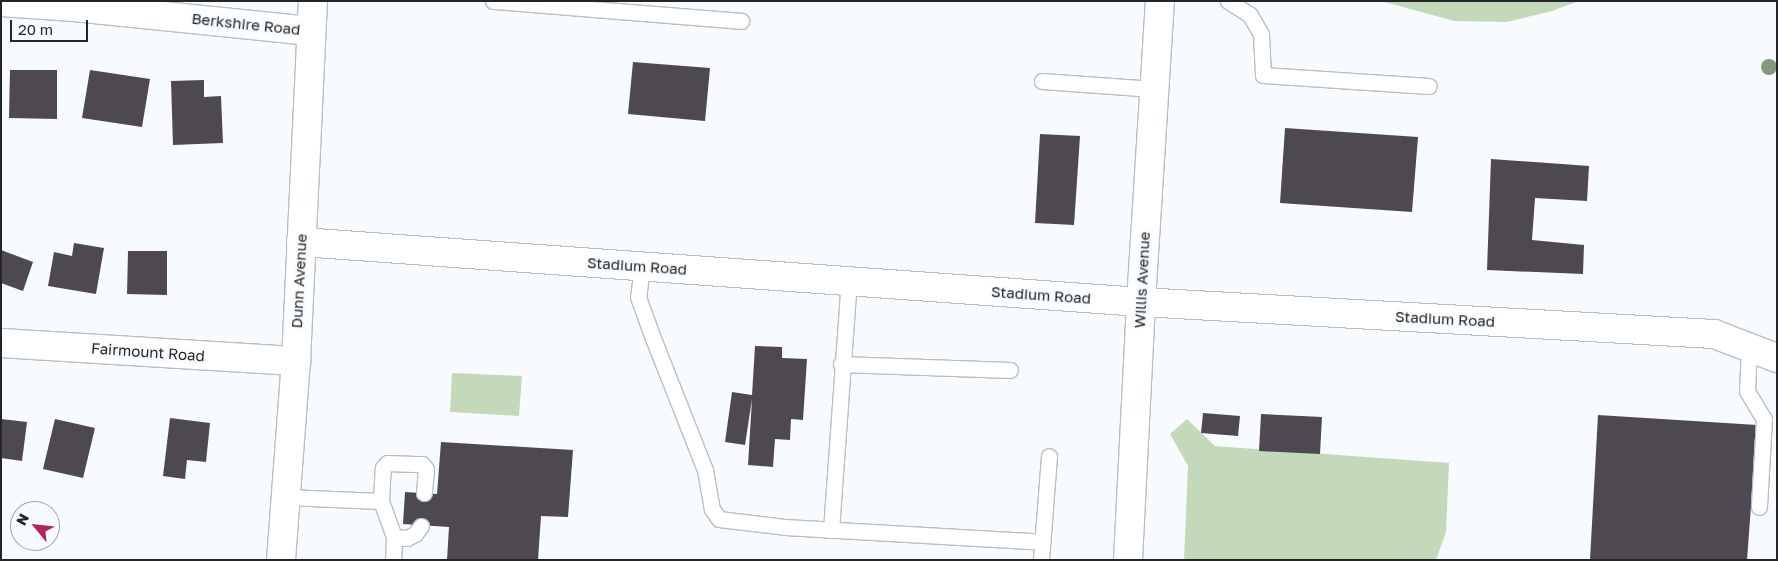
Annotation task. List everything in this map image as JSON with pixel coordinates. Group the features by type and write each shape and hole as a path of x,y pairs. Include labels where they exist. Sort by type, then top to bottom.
{"street":[{"name":"Dunn Avenue","path":"281,560 296,362 313,1"},
{"name":"Willis Avenue","path":"1128,560 1141,302 1160,1"},
{"name":"Berkshire Road","path":"1,2 74,4 311,31"},
{"name":"Stadium Road","path":"301,242 1141,302 1714,334 1777,358"},
{"name":"Fairmount Road","path":"1,343 296,362"}],"lane":[{"path":"493,1 741,20"},
{"path":"1228,1 1250,15 1260,34 1263,75 1429,86"},
{"path":"1042,81 1154,89"},
{"path":"642,266 638,297 705,470 712,509 719,519 785,527 1043,542"},
{"path":"831,530 841,364 849,281"},
{"path":"1749,348 1747,390 1764,419 1759,507"},
{"path":"841,364 1010,370"},
{"path":"1041,560 1049,456"},
{"path":"393,560 394,537 381,501 382,468 387,463 422,464 426,469 424,493"},
{"path":"286,497 381,501"},
{"path":"394,537 407,538 415,534 421,526"}],"green space":[{"path":"1381,1 1579,1 1552,11 1507,22 1454,21"},
{"path":"452,373 522,376 519,416 450,412"},
{"path":"1187,419 1215,446 1449,463 1446,532 1436,560 1184,560 1188,466 1170,434"}],"building":[{"path":"633,62 710,68 705,121 628,114"},
{"path":"10,70 57,70 57,119 9,118"},
{"path":"90,70 150,79 142,127 82,118"},
{"path":"204,80 204,97 221,96 223,143 173,145 171,81"},
{"path":"1285,128 1418,137 1412,212 1280,203"},
{"path":"1040,134 1080,136 1074,225 1035,223"},
{"path":"1491,159 1589,166 1587,201 1535,198 1532,240 1584,245 1583,274 1487,270"},
{"path":"74,243 104,248 96,294 48,286 54,252 72,256"},
{"path":"1,250 33,262 23,291 1,283"},
{"path":"128,251 167,251 167,295 127,294"},
{"path":"755,346 782,347 782,358 807,359 803,420 791,419 790,440 775,439 773,467 748,465 752,399 745,445 725,442 732,392 752,395"},
{"path":"1203,413 1240,416 1238,436 1201,433"},
{"path":"1261,414 1322,417 1320,454 1259,451"},
{"path":"1598,415 1757,425 1747,560 1590,560"},
{"path":"170,418 210,423 206,462 187,460 185,479 163,476"},
{"path":"1,419 27,422 22,461 1,458"},
{"path":"55,419 95,428 83,478 43,469"},
{"path":"441,442 573,450 568,517 541,516 538,560 447,560 449,527 403,524 405,492 437,494"}]}
